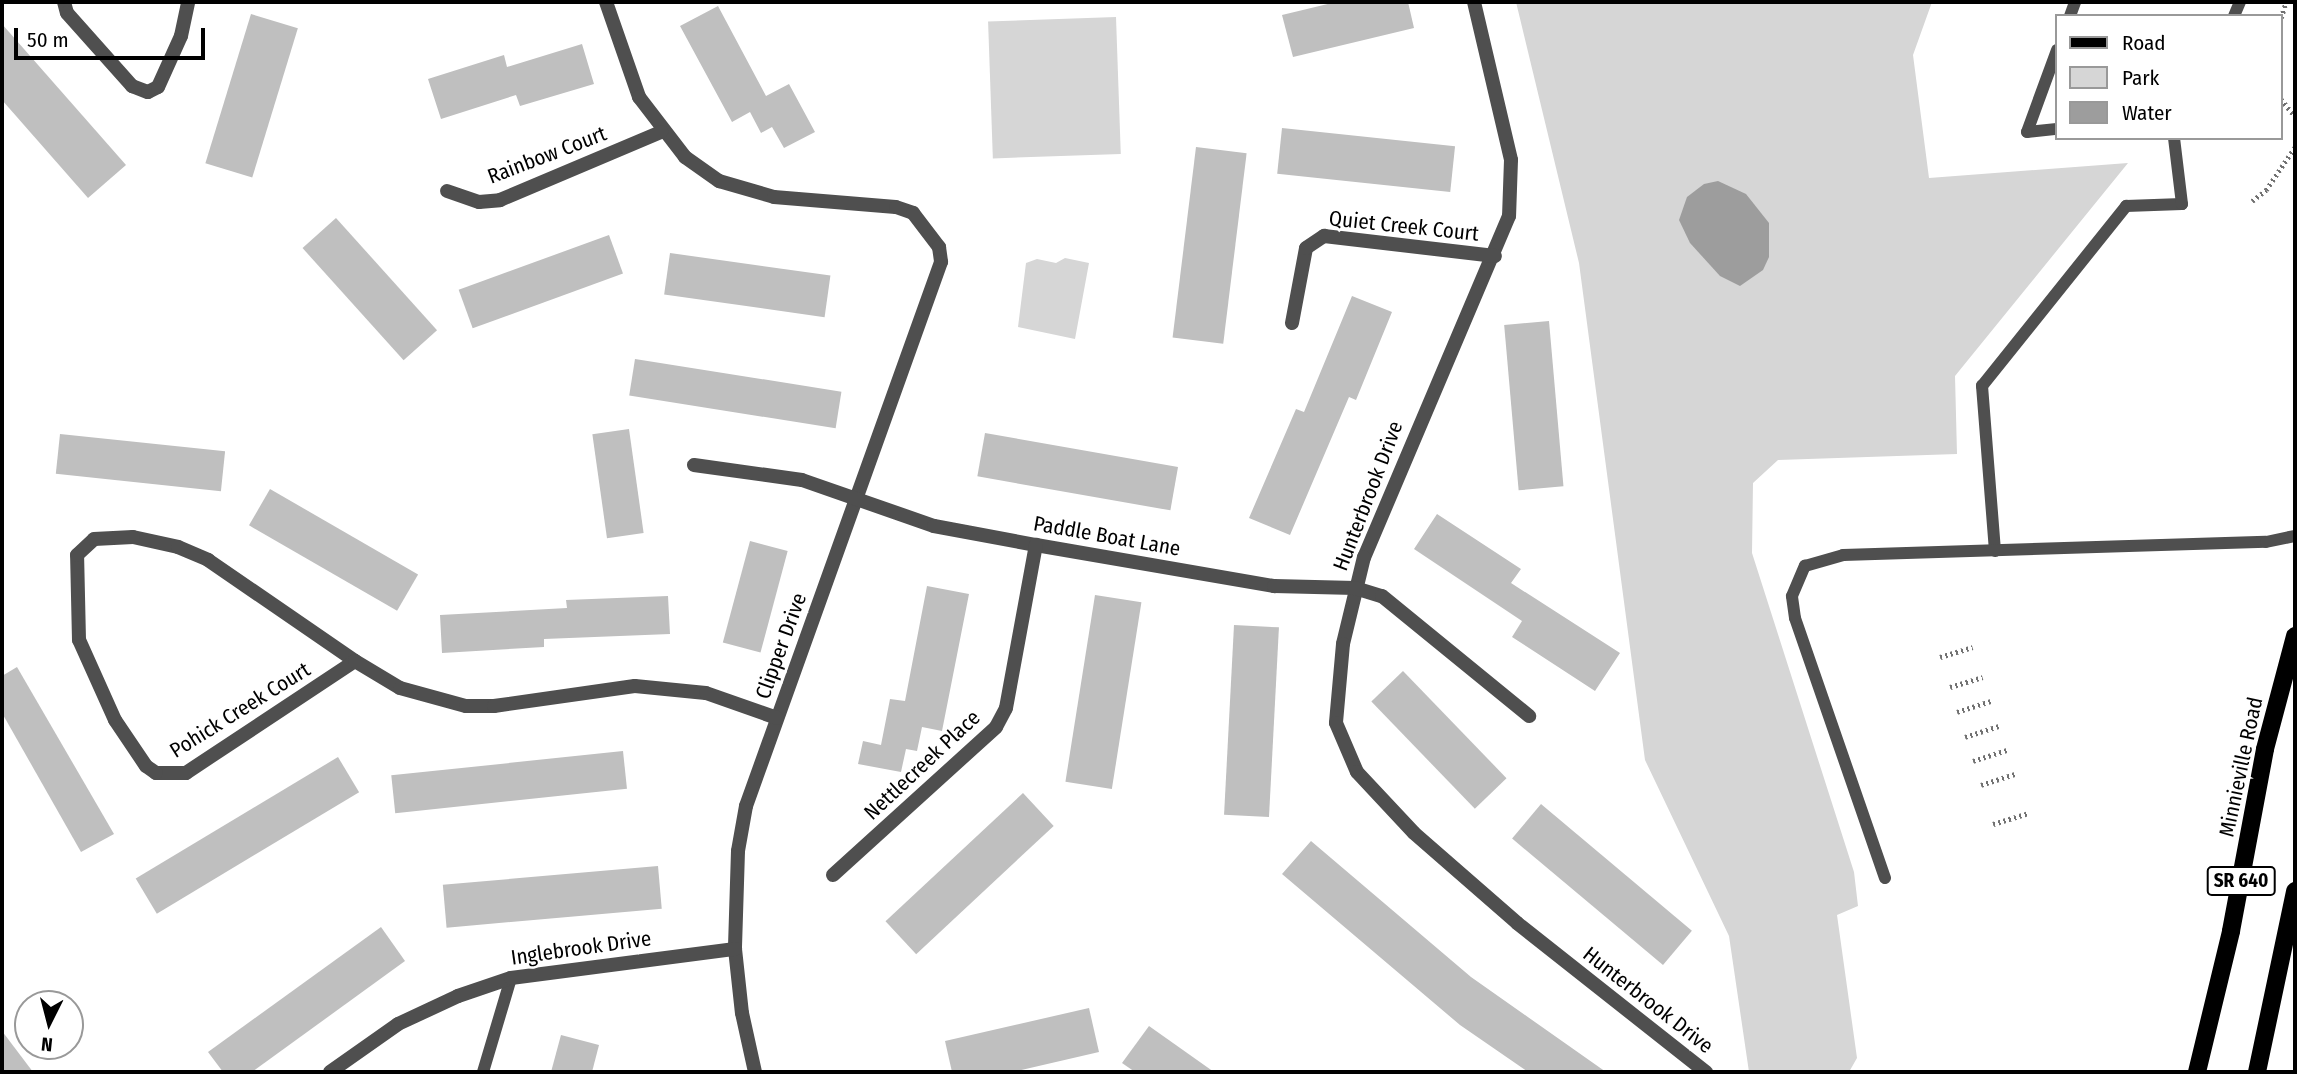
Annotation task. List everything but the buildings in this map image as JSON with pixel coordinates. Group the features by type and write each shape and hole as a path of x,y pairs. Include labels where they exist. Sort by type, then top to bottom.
{"main road":[{"name":"Minnieville Road","path":"2197,1072 2231,931 2265,749 2295,636"},
{"name":"SR 640","path":"2256,1072 2293,912 2295,891"}],"street":[{"path":"64,2 67,13 132,86 148,92 158,87 188,2"},
{"path":"606,2 639,97 661,132"},
{"name":"Hunterbrook Drive","path":"1474,2 1511,160 1509,216 1495,256 1409,447 1354,588 1343,644 1336,723 1357,772 1464,880 1706,1072"},
{"name":"Rainbow Court","path":"447,191 479,202 500,201 661,132"},
{"name":"Clipper Drive","path":"661,132 685,157 719,181 774,197 896,207 913,213 939,247 938,280 746,806 738,851 735,949 742,1013 755,1072"},
{"name":"Quiet Creek Court","path":"1292,323 1306,248 1324,236 1495,256"},
{"name":"Paddle Boat Lane","path":"694,466 802,480 858,496 934,526 1036,545 1274,586 1354,588 1400,606 1529,716"},
{"name":"Pohick Creek Court","path":"355,661 186,773 156,773 146,766 116,720 79,640 77,555 94,539 133,537 178,547 208,559 355,661 400,688 466,706 494,706 635,686 706,693 777,718"},
{"name":"Nettlecreek Place","path":"833,875 996,727 1006,708 1036,545"},
{"name":"Inglebrook Drive","path":"330,1072 398,1024 458,996 511,978 735,949"}],"lane":[{"path":"2056,53 2027,132 2056,129"},
{"path":"1995,551 1982,386 2126,206 2182,204 2174,140"},
{"path":"1885,878 1795,618 1794,584 1805,566 1820,558 2266,542 2295,536"},
{"path":"483,1072 511,978"}],"path":[{"path":"2283,101 2295,116"},
{"path":"2252,201 2266,190 2295,147"},
{"path":"1940,657 1972,647"},
{"path":"1950,687 1982,677"},
{"path":"1957,712 1991,701"},
{"path":"1965,737 1999,726"},
{"path":"1973,761 2007,750"},
{"path":"1981,785 2015,774"},
{"path":"1993,824 2028,813"}],"green space":[{"path":"1516,2 1932,2 1913,55 1929,178 2128,163 1955,376 1957,454 1778,460 1753,483 1752,553 1854,872 1858,906 1837,915 1857,1058 1849,1072 1749,1072 1729,936 1645,760 1579,263"},
{"path":"1116,17 1121,154 993,158 988,21"},
{"path":"1065,258 1089,263 1075,339 1018,327 1026,263 1037,259 1056,263"}],"water":[{"path":"1718,181 1746,194 1769,223 1769,257 1763,270 1740,286 1720,276 1690,243 1679,220 1687,197 1704,184"}]}
